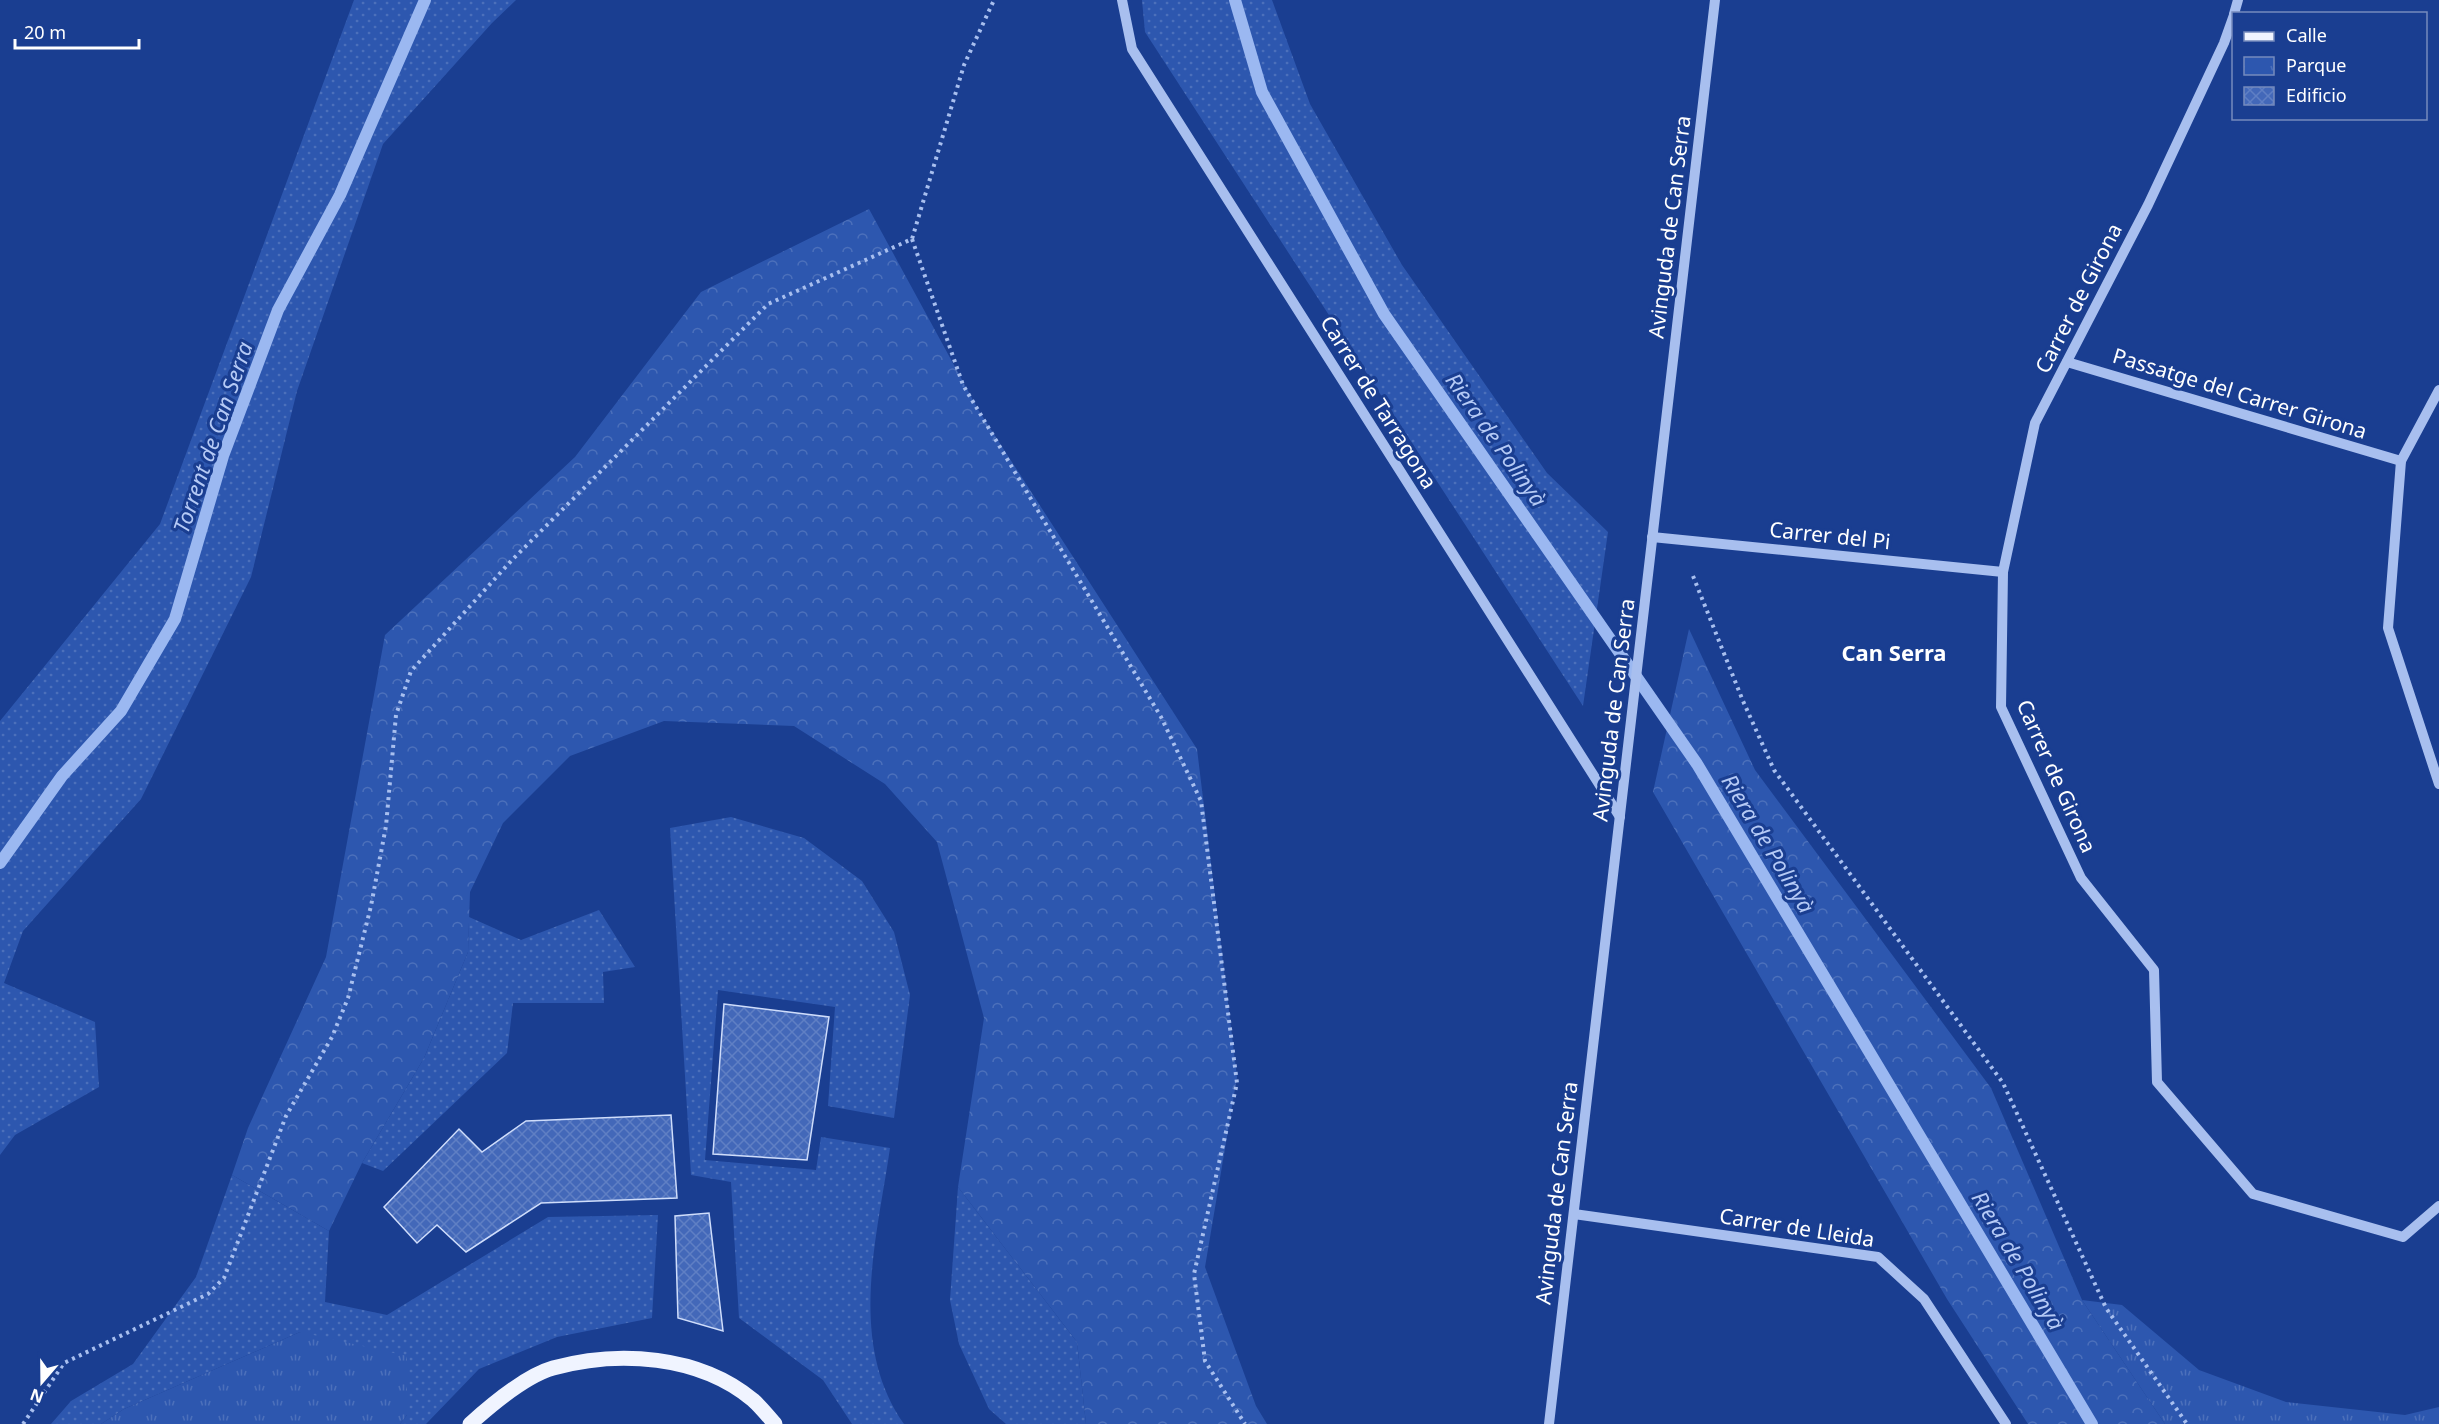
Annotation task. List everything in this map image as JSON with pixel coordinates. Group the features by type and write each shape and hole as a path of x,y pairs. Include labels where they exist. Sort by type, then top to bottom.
{"main road":[{"path":"470,1424 492,1404 551,1368 601,1359 652,1359 703,1371 731,1385 754,1401 774,1424"}],"street":[{"name":"Carrer de Tarragona","path":"1122,0 1132,49 1620,818"},
{"name":"Avinguda de Can Serra","path":"1549,1424 1714,0"},
{"name":"Carrer de Girona","path":"2232,20 2224,43 2148,205 2035,423 2003,572 2001,707 2081,878 2154,970 2157,1082 2253,1194 2403,1237 2439,1206"},
{"name":"Passatge del Carrer Girona","path":"2067,362 2401,461"},
{"path":"2439,390 2401,461 2388,628 2439,784"},
{"name":"Carrer del Pi","path":"1652,537 2003,572"},
{"name":"Carrer de Lleida","path":"1574,1214 1878,1257 1924,1299 2006,1424"}],"path":[{"path":"994,0 964,65 912,239 963,385 1161,717 1201,801 1238,1083 1194,1274 1205,1361 1245,1424"},
{"path":"23,1424 64,1363 208,1294 224,1278 286,1116 332,1037 348,998 371,906 386,826 396,715 411,671 512,560 768,304 912,239"},
{"path":"1694,576 1743,701 1774,770 2003,1083 2106,1308 2187,1424"}],"green space":[{"path":"354,0 516,0 492,23 383,144 297,391 251,577 141,799 23,931 4,983 95,1022 99,1087 15,1135 0,1155 0,721 160,524"},
{"path":"1142,0 1272,0 1310,104 1402,265 1547,473 1608,532 1583,706 1145,32"},
{"path":"869,209 979,411 1197,749 1237,1077 1205,1267 1256,1406 1267,1424 1086,1424 1077,1342 958,1187 984,1018 937,842 885,784 794,726 664,721 570,756 503,823 470,892 468,952 424,1058 362,1163 329,1231 232,1175 248,1128 326,957 385,635 575,457 701,292"},
{"path":"1689,629 1755,770 1991,1088 2082,1300 2165,1424 2028,1424 1947,1299 1653,792"},
{"path":"731,817 804,838 862,881 894,932 910,995 894,1118 828,1106 835,1007 718,990 705,1160 816,1170 821,1137 890,1148 874,1254 871,1325 876,1359 886,1393 904,1424 852,1424 823,1380 739,1318 731,1182 691,1175 670,828"},
{"path":"599,910 635,967 603,972 604,1003 513,1003 507,1053 383,1171 362,1163 424,1058 468,952 469,917 521,940"},
{"path":"232,1175 329,1231 325,1302 387,1315 548,1217 658,1215 652,1318 557,1337 479,1369 426,1424 400,1424 407,1415 300,1332 124,1409 101,1424 51,1424 71,1401 133,1364 196,1277"},
{"path":"958,1187 1077,1342 1086,1424 1006,1424 989,1409 959,1344 950,1300"},
{"path":"2082,1300 2122,1305 2199,1370 2286,1402 2405,1415 2439,1407 2439,1424 2165,1424"},
{"path":"300,1332 407,1356 407,1415 400,1424 101,1424 124,1409"}],"building":[{"path":"724,1004 829,1017 807,1160 713,1154"},
{"path":"671,1115 677,1198 541,1203 466,1252 437,1225 417,1243 384,1207 459,1129 482,1152 526,1121"},
{"path":"709,1213 723,1331 678,1318 675,1216"}],"waterway":[{"name":"Torrent de Can Serra","path":"0,863 62,776 121,711 175,619 223,456 278,310 340,195 425,0"},
{"name":"Riera de Polinyà","path":"1235,0 1262,92 1384,314 1697,764 2092,1424"}],"district":[{"name":"Can Serra","path":"1894,652"}]}
